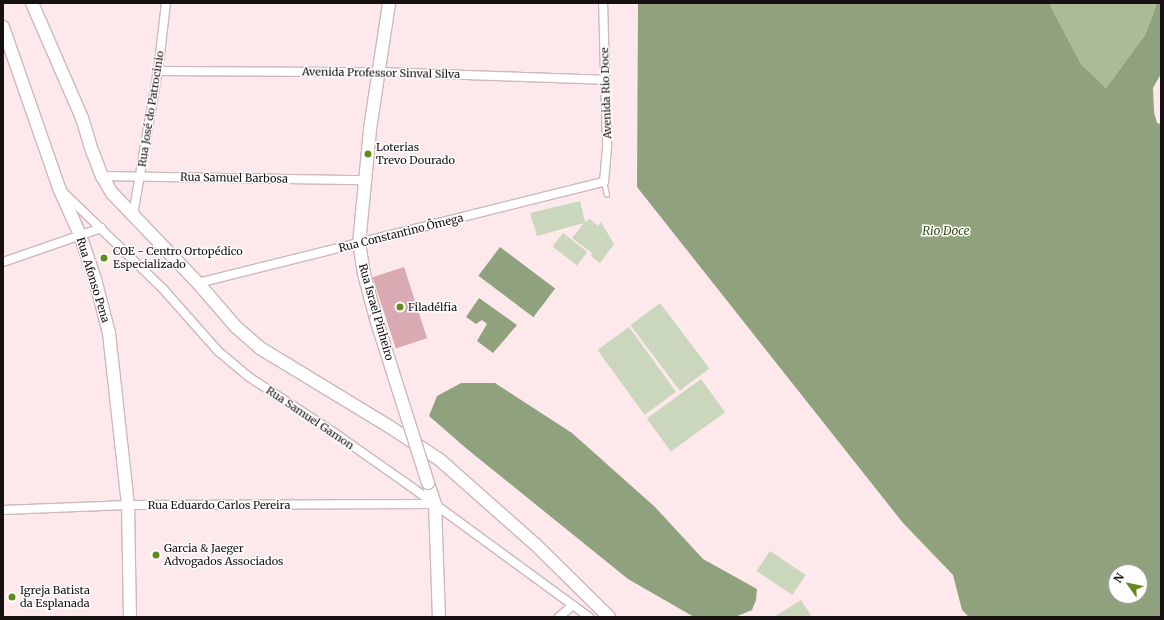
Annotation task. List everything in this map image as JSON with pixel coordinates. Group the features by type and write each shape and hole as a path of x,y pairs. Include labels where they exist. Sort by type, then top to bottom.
{"street":[{"path":"32,3 82,118 102,176 115,197 198,283 236,327 260,348 390,427 440,460 535,544 609,617"},
{"name":"Rua José do Patrocinio","path":"133,215 158,71 166,3"},
{"name":"Rua Israel Pinheiro","path":"389,3 365,180 359,244 364,274 376,319 435,504 439,617"},
{"name":"Avenida Rio Doce","path":"603,3 607,144 604,182"},
{"name":"Rua Afonso Pena","path":"3,27 59,188 80,236 95,280 109,333 128,505 130,617"},
{"name":"Avenida Professor Sinval Silva","path":"158,71 379,72 604,80"},
{"name":"Rua Samuel Barbosa","path":"102,176 365,180"},
{"name":"Rua Constantino Ômega","path":"198,283 604,182"},
{"name":"Rua Samuel Gamon","path":"59,188 164,290 218,351 249,377 336,434 467,526 588,617"},
{"path":"3,262 101,228"},
{"name":"Rua Eduardo Carlos Pereira","path":"3,510 128,505 435,504"},
{"path":"559,617 573,605"}],"lane":[{"path":"604,182 608,195"}],"shaded area":[{"path":"1049,3 1157,3 1145,35 1106,88 1081,64"},
{"path":"580,201 585,222 590,219 598,226 601,222 614,244 600,263 591,256 592,253 572,238 584,223 537,236 530,213"},
{"path":"563,233 587,252 577,265 553,246"},
{"path":"660,303 709,368 680,391 630,325"},
{"path":"629,327 676,392 644,415 597,350"},
{"path":"701,379 725,412 671,452 647,418"},
{"path":"770,551 806,575 792,595 757,571"},
{"path":"801,600 812,617 774,617"}],"water":[{"name":"Rio Doce","path":"638,3 1049,3 1081,64 1106,88 1145,35 1157,3 1161,3 1161,74 1153,88 1154,112 1157,123 1161,124 1161,617 969,617 962,610 953,575 903,523 637,187"},
{"path":"500,247 555,289 533,317 478,276"},
{"path":"479,298 517,325 493,353 477,341 487,324 482,320 476,324 466,317"},
{"path":"461,383 495,383 572,433 655,507 703,559 757,589 756,600 752,610 735,617 694,617 628,579 467,449 429,416 437,396"}],"building":[{"name":"Filadélfia","path":"404,267 427,338 396,349 373,277"}],"place":[{"name":"Loterias Trevo Dourado","path":"368,154"},
{"name":"COE - Centro Ortopédico Especializado","path":"104,258"},
{"name":"Filadélfia","path":"400,307"},
{"name":"Garcia & Jaeger Advogados Associados","path":"156,555"},
{"name":"Igreja Batista da Esplanada","path":"12,597"}]}
